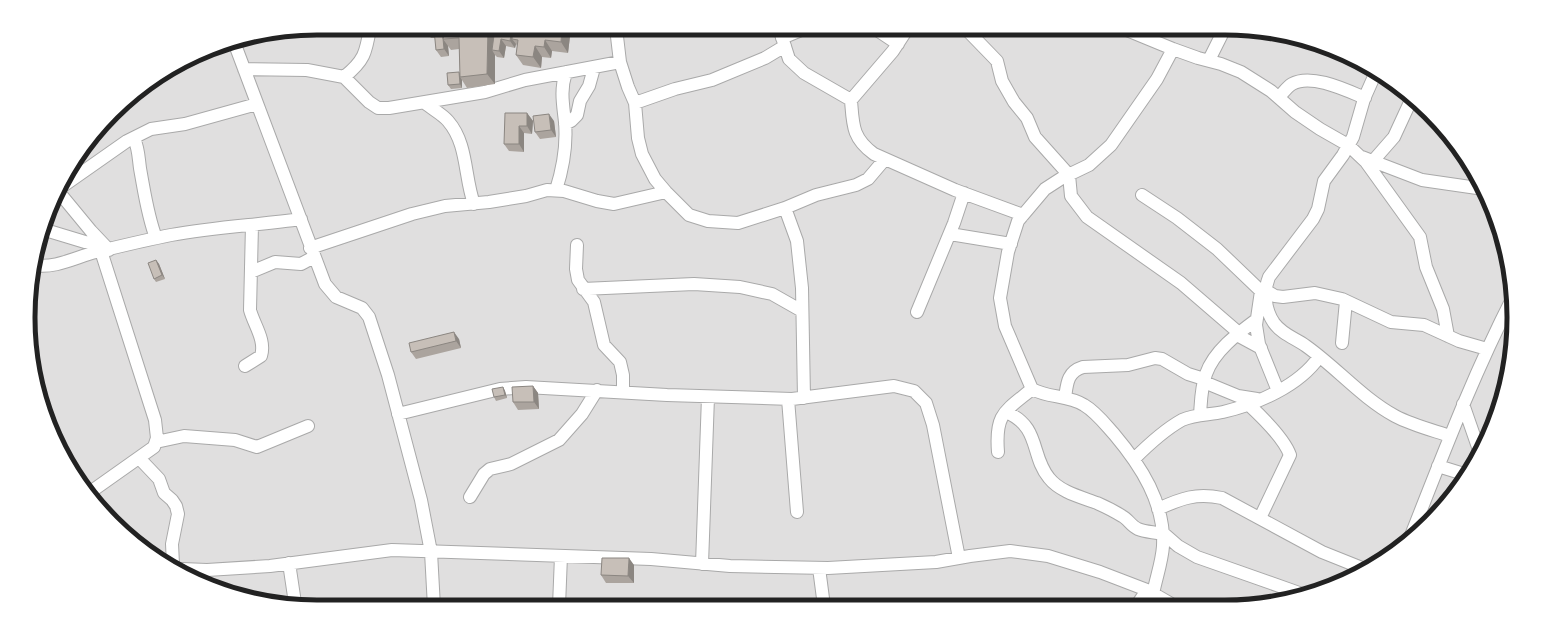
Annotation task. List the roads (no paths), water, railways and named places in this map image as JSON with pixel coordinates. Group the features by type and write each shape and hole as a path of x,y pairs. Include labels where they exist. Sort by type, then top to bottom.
{"street":[{"path":"344,77 357,66 364,57 369,35"},
{"path":"617,35 620,62 635,103 638,138 642,154 655,178 666,192 689,215 708,221 738,223 785,208 816,194 856,185 868,179 885,159"},
{"path":"884,35 898,44"},
{"path":"904,35 898,44 851,100 856,136 864,147 874,154 964,193 1023,216"},
{"path":"972,35 997,61 1002,81 1014,102 1027,118 1035,137 1069,175 1071,196 1087,217 1181,283 1238,334 1261,348"},
{"path":"1139,35 1173,49 1241,72 1279,97 1296,112 1320,129 1348,145 1361,157 1420,237 1426,267 1443,309 1448,336"},
{"path":"1209,60 1222,35"},
{"path":"635,103 675,89 712,80 765,58 782,37"},
{"path":"782,37 789,59 804,73 851,100"},
{"path":"236,47 301,219 312,253 325,284 336,297 362,308 369,317 398,414 421,500 431,552 434,600"},
{"path":"1142,600 1150,592 1163,546 1158,509 1153,492 1134,459 1100,417 1083,404 1065,398 1040,394 1032,389 1005,326 1000,298 1011,244 1018,221 1045,190 1089,165 1111,145 1157,79 1173,49"},
{"path":"244,69 306,70 344,77 369,102 378,108 425,103 485,92 525,80 620,62"},
{"path":"565,124 577,115 580,101 589,86 594,68"},
{"path":"556,190 564,157 565,124 562,91 566,72"},
{"path":"1260,518 1290,455 1288,450 1261,417 1263,397 1261,348 1255,323 1263,292 1269,277 1313,219 1318,208 1324,181 1348,145 1364,98 1373,78"},
{"path":"1279,97 1292,84 1299,81 1311,80 1334,85 1364,98"},
{"path":"446,99 453,129"},
{"path":"425,103 448,120 458,136 464,156 469,189 474,204"},
{"path":"70,181 134,138 151,129 185,124 257,104"},
{"path":"1373,161 1394,138 1409,104"},
{"path":"134,138 140,155 140,173 147,212 156,238"},
{"path":"1361,157 1427,181 1475,188"},
{"path":"251,272 275,262 300,264 312,253 412,214 445,206 474,204 526,196 547,190 564,190 597,202 614,204 666,192"},
{"path":"917,312 950,234 964,193"},
{"path":"1142,195 1177,218 1217,249 1263,292 1283,297 1315,293 1346,301 1391,322 1424,326 1487,349"},
{"path":"62,197 104,248 152,407 157,438 154,447 94,490"},
{"path":"785,208 797,241 802,288 804,398"},
{"path":"39,265 50,266 104,248 156,238 219,227 252,225 301,219"},
{"path":"245,366 261,356 263,349 261,338 253,323 250,310 252,225"},
{"path":"49,232 104,248"},
{"path":"950,234 1011,244"},
{"path":"577,244 576,269 578,280 583,289 594,302 604,345 620,362 623,374 623,392"},
{"path":"583,289 694,284 740,287 772,294 802,311"},
{"path":"1263,292 1269,310 1278,328"},
{"path":"1342,343 1346,301"},
{"path":"1418,523 1450,436 1487,349 1507,310"},
{"path":"1225,321 1255,323 1278,328 1319,356 1345,376 1371,401 1396,417 1450,436"},
{"path":"1200,415 1204,381 1213,360 1238,334 1255,323"},
{"path":"1134,459 1151,442 1182,420 1200,415 1232,410 1263,397 1302,376 1319,356"},
{"path":"1065,398 1069,376 1076,369 1082,367 1128,365 1155,358 1162,359 1188,374 1238,396 1263,397"},
{"path":"398,414 500,389 526,387 708,397 788,399 894,386 914,391 926,403 933,425 959,558"},
{"path":"998,452 996,431 1000,420 1006,412 1032,389"},
{"path":"470,497 484,474 490,469 510,464 559,440 582,414 597,390"},
{"path":"702,564 708,397"},
{"path":"1261,417 1263,397"},
{"path":"788,399 797,512"},
{"path":"1464,404 1477,444"},
{"path":"1006,412 1018,418 1024,425 1030,434 1042,468 1049,479 1056,485 1108,508 1125,518 1136,528 1162,533 1178,546 1197,557 1294,591"},
{"path":"156,442 184,436 235,440 257,448 308,426"},
{"path":"139,458 159,479 164,493 172,500 178,514 172,544 173,560"},
{"path":"1438,466 1460,472"},
{"path":"1158,509 1191,496 1207,495 1222,498 1322,552 1358,566"},
{"path":"204,574 392,550 651,559 730,566 819,568 936,562 1010,551 1048,556 1100,572 1150,592 1164,600"},
{"path":"559,600 561,556"},
{"path":"289,563 294,599"},
{"path":"819,568 823,600"}]}
